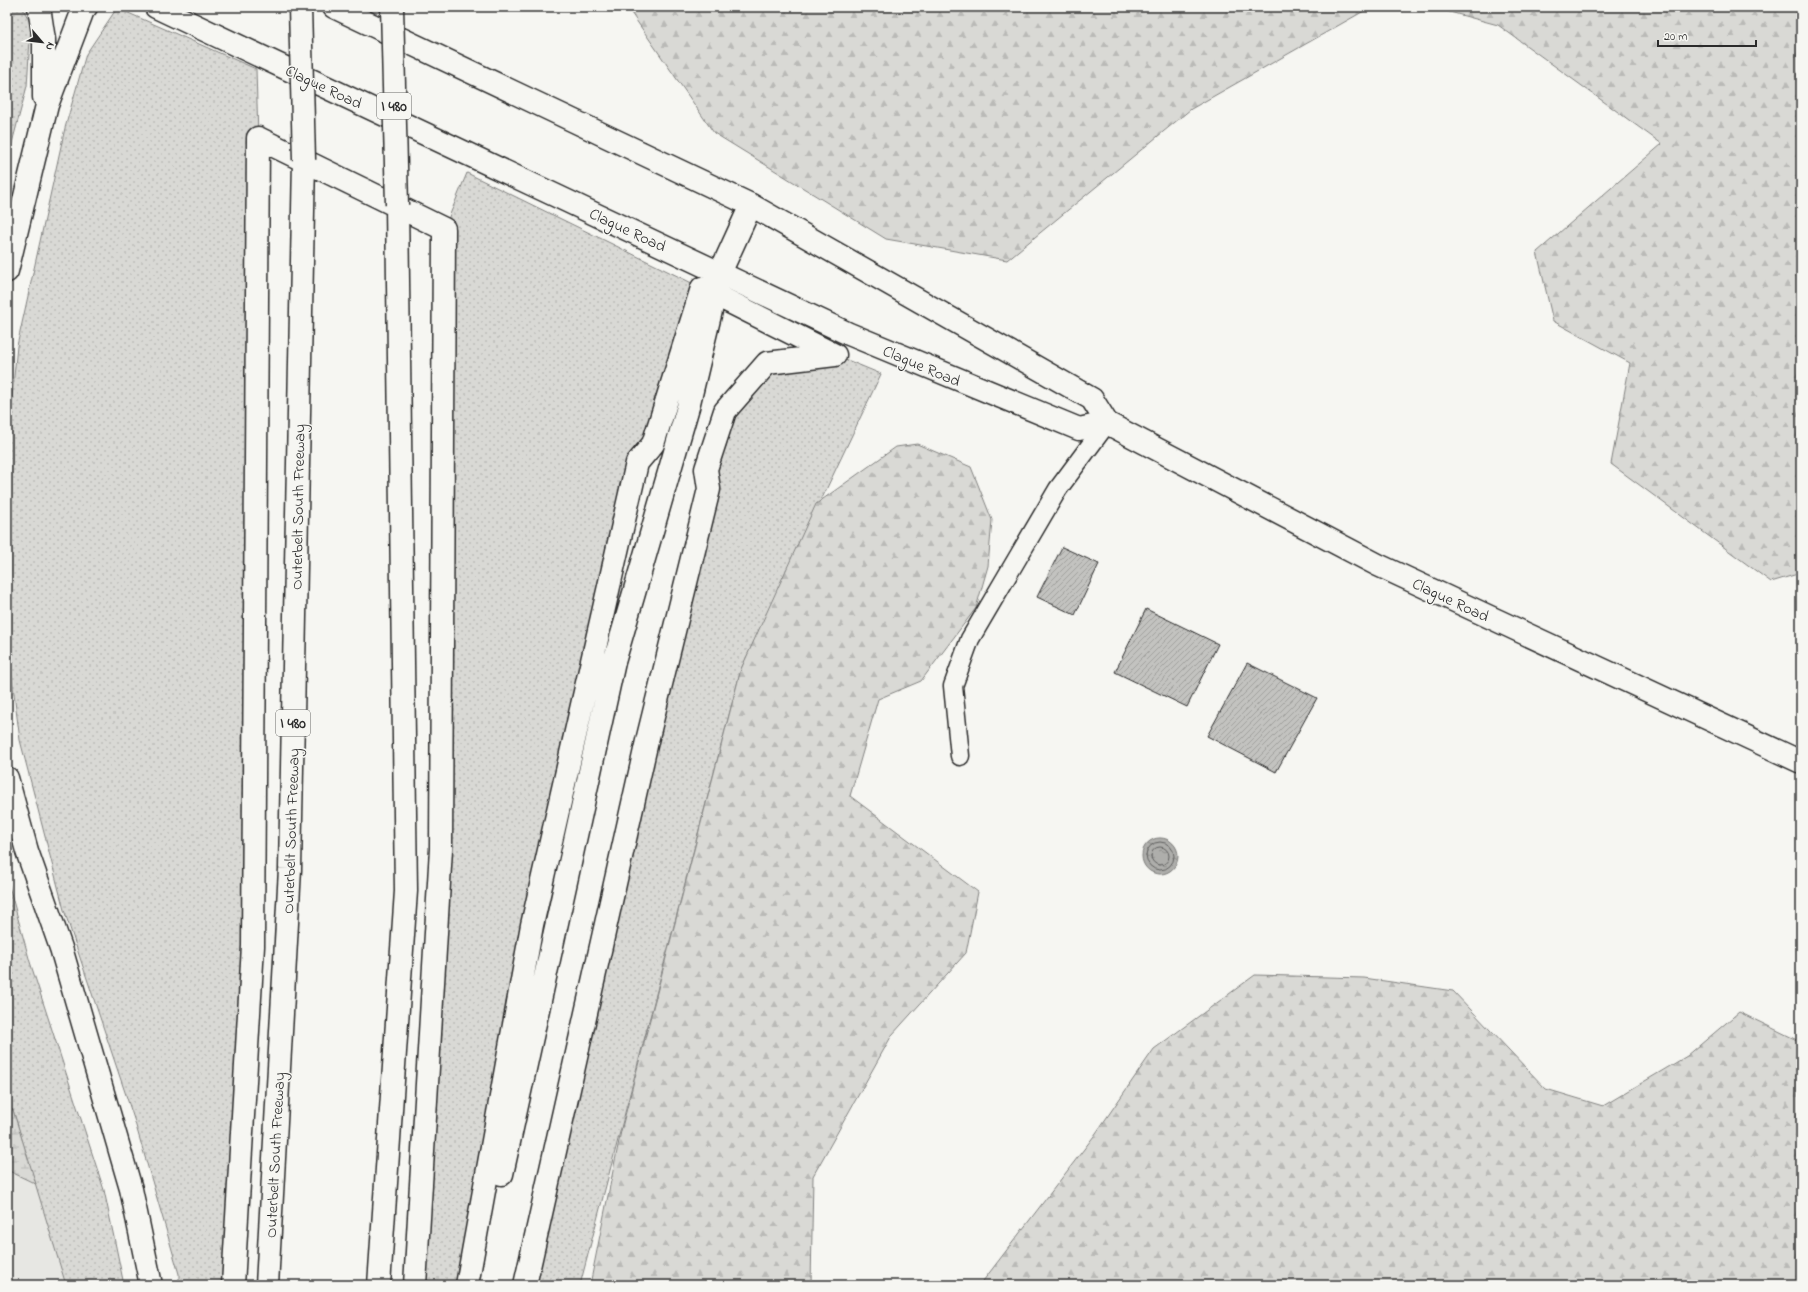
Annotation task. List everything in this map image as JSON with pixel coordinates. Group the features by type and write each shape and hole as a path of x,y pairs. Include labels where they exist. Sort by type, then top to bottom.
{"main road":[{"path":"39,7 44,40 43,121"},
{"path":"7,271 47,106 66,53 83,10 86,7"},
{"name":"Clague Road","path":"156,7 849,334 1079,429 1107,424 1378,565 1801,762"},
{"name":"Outerbelt South Freeway","path":"267,1285 290,869 304,160 300,7"},
{"path":"334,7 751,205 1092,399 1107,424"},
{"name":"I 480","path":"379,1285 406,891 397,205 392,7"},
{"path":"233,1285 253,946 258,138 444,228 441,849 415,1285"},
{"path":"477,1285 614,662 688,407 720,273 751,205"},
{"path":"467,1285 532,925 637,463 654,444 702,288 835,355 767,363 725,411 706,468 709,489 645,748 525,1285"},
{"path":"7,778 27,851 61,948 131,1189 151,1285"}],"lane":[{"path":"960,756 953,686 970,640 1058,489 1107,424"}],"shaded area":[{"path":"7,1170 36,1184 66,1285 7,1285"}],"green space":[{"path":"7,7 22,7 31,24 27,86 7,162"},
{"path":"627,7 1371,7 1191,109 1007,260 886,239 714,133"},
{"path":"1431,7 1801,7 1801,573 1771,582 1611,464 1630,363 1553,321 1537,252 1662,144 1498,25"},
{"path":"117,8 256,69 258,138 256,427 233,1285 179,1285 179,1274 134,1119 64,910 20,740 7,640 7,447 17,346 65,128 86,54"},
{"path":"467,173 702,288 637,463 467,1285 425,1285 444,229"},
{"path":"835,355 881,374 741,669 580,1285 525,1285 725,411 767,363"},
{"path":"917,444 971,467 992,520 988,566 976,608 921,681 878,699 850,796 978,892 966,953 892,1035 813,1176 811,1285 590,1285 621,1131 741,669 816,504 896,447"},
{"path":"7,879 30,962 104,1190 124,1285 66,1285 13,1110 7,1108"},
{"path":"1255,975 1364,978 1453,991 1546,1089 1603,1106 1687,1056 1739,1012 1801,1042 1801,1285 980,1285 1094,1136 1154,1049"},
{"path":"7,1108 13,1110 36,1184 7,1170"}],"water":[{"path":"1164,838 1173,843 1177,849 1177,863 1173,869 1164,874 1156,874 1147,869 1143,863 1142,852 1147,843 1153,839"}],"building":[{"path":"1062,547 1099,564 1075,615 1037,597"},
{"path":"1146,609 1218,644 1187,707 1115,672"},
{"path":"1247,663 1317,698 1276,772 1207,736"}]}
